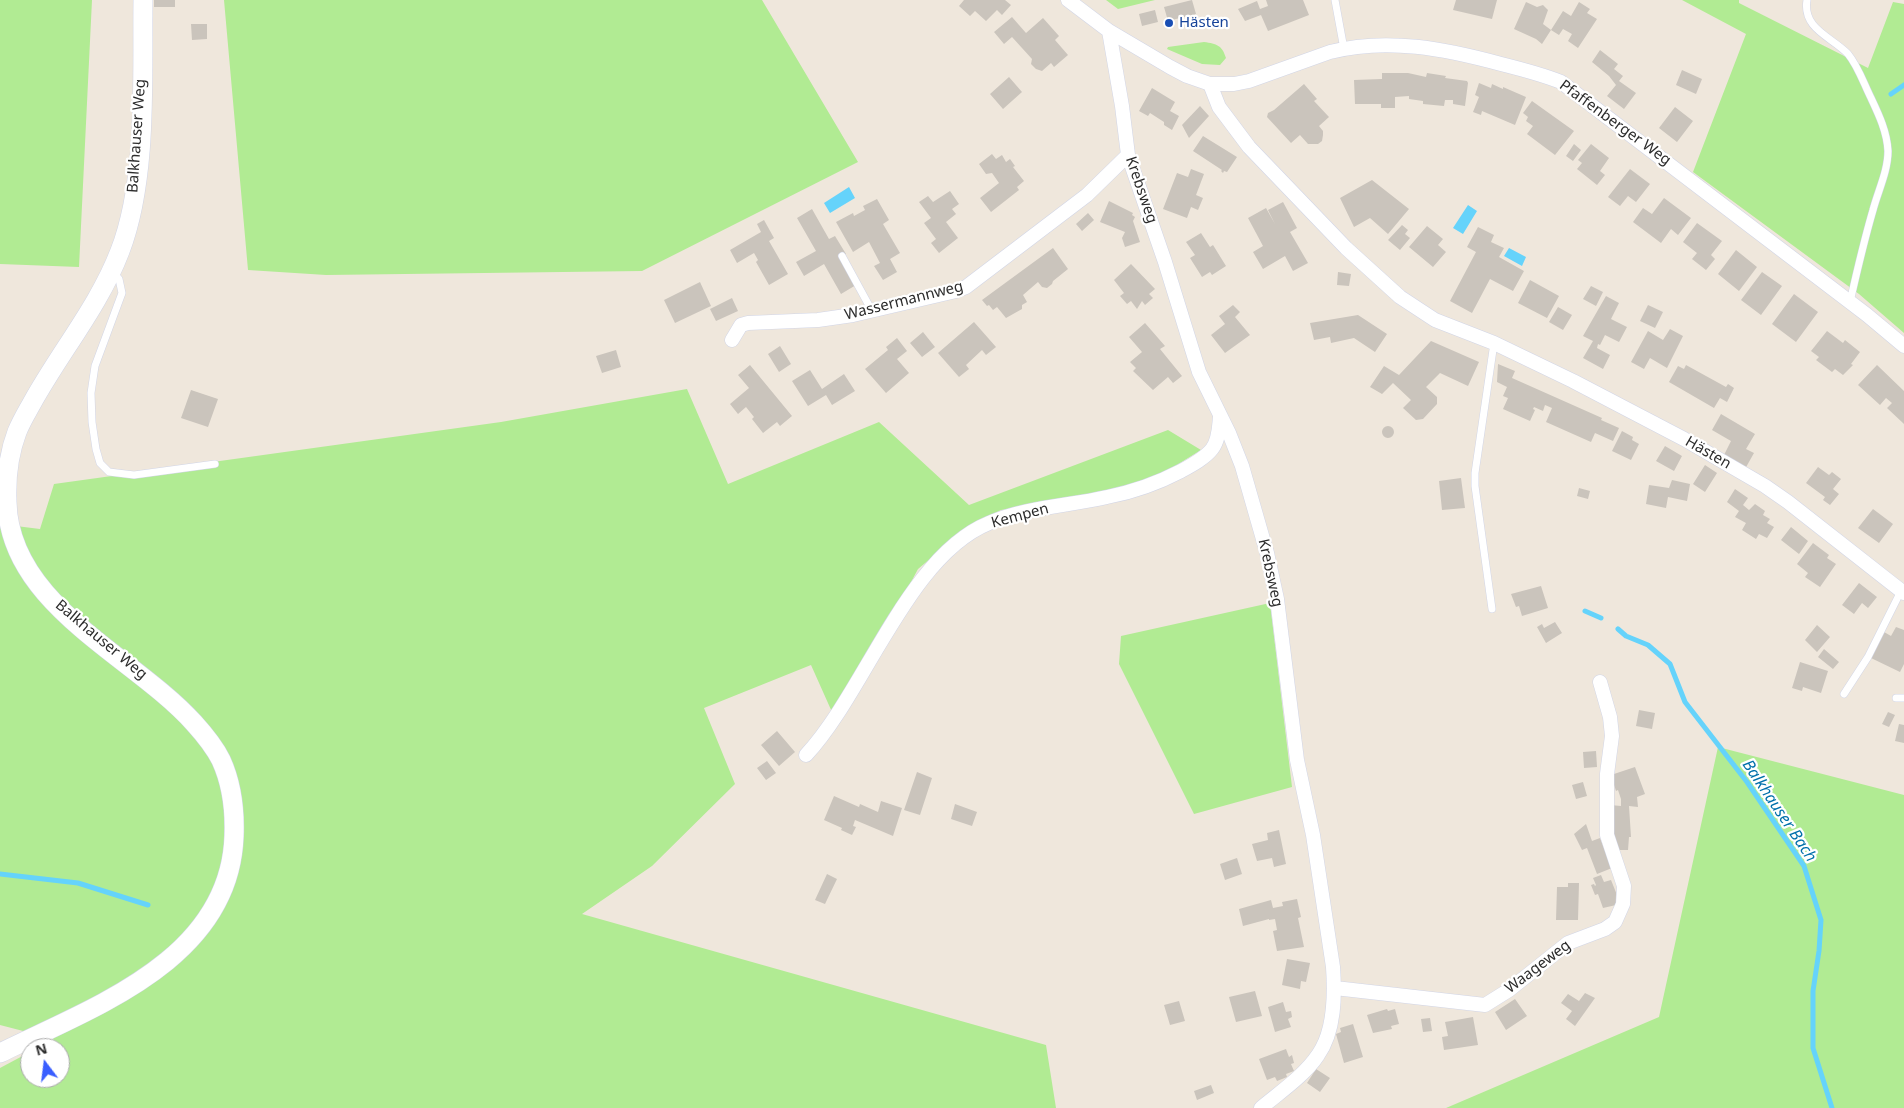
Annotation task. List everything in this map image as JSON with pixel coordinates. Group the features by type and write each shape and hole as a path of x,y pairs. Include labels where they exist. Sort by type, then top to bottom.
{"main road":[{"name":"Balkhauser Weg","path":"0,1053 116,996 135,985 178,953 194,936 218,899 228,871 234,843 235,821 231,791 224,768 214,748 195,724 166,695 58,607 40,588 25,565 12,534 7,504 8,470 18,430 46,378 84,318 111,270 120,250 127,226 138,160 141,119 143,0"}],"street":[{"name":"Pfaffenberger Weg","path":"1068,0 1109,31 1187,76 1210,84 1234,84 1249,81 1344,49 1378,45 1428,48 1474,57 1544,75 1561,82 1885,328 1904,346"},
{"name":"Krebsweg","path":"1109,31 1128,155 1162,254 1199,372 1229,433 1242,466 1272,577 1297,760 1313,835 1335,988 1326,1041 1318,1055 1261,1108"},
{"name":"Hästen","path":"1210,84 1219,107 1250,147 1346,248 1400,297 1436,320 1494,343 1573,381 1684,439 1765,486 1902,592"},
{"name":"Wassermannweg","path":"732,340 742,325 748,323 818,320 872,311 966,287 1087,195 1128,155"},
{"name":"Kempen","path":"806,755 821,739 838,714 909,598 932,568 954,545 988,523 1013,515 1107,497 1172,476 1207,455 1213,448 1218,437 1220,416"},
{"name":"Waageweg","path":"1335,988 1485,1005 1509,990 1568,943 1605,929 1615,922 1623,904 1624,886 1607,835 1607,774 1612,736 1610,717 1600,682"}],"lane":[{"path":"1335,0 1344,49"},
{"path":"1807,0 1806,8 1811,23 1848,54 1854,64 1878,114 1887,138 1888,151 1885,170 1864,240 1850,303"},
{"path":"842,256 872,311"},
{"path":"111,270 120,280 122,293 95,366 91,393 93,436 100,463 109,472 134,475 215,464"},
{"path":"1492,609 1475,486 1475,473 1494,343"},
{"path":"1844,694 1868,657 1902,592"}],"green space":[{"path":"0,0 92,0 79,267 0,264"},
{"path":"224,0 762,0 858,162 642,271 326,275 248,270"},
{"path":"1106,0 1155,0 1118,9"},
{"path":"1682,0 1739,0 1739,3 1868,68 1893,2 1904,4 1904,333 1859,294 1693,172 1746,34"},
{"path":"1204,42 1216,45 1223,50 1226,58 1220,65 1202,64 1167,49 1168,47"},
{"path":"687,389 728,484 879,422 969,505 1168,430 1201,450 1172,468 1138,485 1086,497 1001,510 968,527 918,569 893,616 832,712 811,665 704,708 735,784 652,866 582,914 1046,1045 1056,1108 0,1108 0,1068 20,1057 20,1088 70,1088 70,1038 50,1038 0,1025 0,524 40,529 54,484 501,422"},
{"path":"1270,603 1292,787 1194,814 1119,664 1121,636"},
{"path":"1718,747 1904,795 1904,1108 1446,1108 1659,1017"}],"water":[{"path":"849,187 855,198 830,213 824,203"},
{"path":"1468,205 1477,211 1463,234 1453,228"},
{"path":"1509,248 1526,257 1522,266 1504,256"}],"building":[{"path":"154,0 175,0 175,7 154,7"},
{"path":"964,0 1005,0 1011,5 1002,15 997,10 986,21 975,11 970,16 959,6"},
{"path":"1192,0 1196,14 1168,21 1164,7"},
{"path":"1266,0 1303,0 1309,15 1268,31 1261,15 1245,21 1238,9 1257,1 1260,9 1268,6"},
{"path":"1456,0 1497,0 1492,19 1453,10"},
{"path":"1526,2 1537,7 1543,5 1548,10 1543,24 1551,30 1542,44 1536,39 1514,29"},
{"path":"1579,2 1590,9 1587,13 1597,19 1578,48 1568,41 1572,34 1563,29 1559,35 1551,30 1563,11 1571,16"},
{"path":"1155,10 1158,22 1142,26 1139,14"},
{"path":"1012,17 1026,33 1043,18 1059,36 1055,40 1068,55 1054,67 1051,63 1042,71 1036,69 1031,64 1032,59 1012,37 1004,44 994,32"},
{"path":"191,24 207,24 207,39 192,40"},
{"path":"1600,50 1618,64 1614,69 1623,76 1619,81 1636,93 1624,109 1607,96 1616,85 1609,76 1592,62"},
{"path":"1682,70 1702,79 1696,94 1676,85"},
{"path":"1382,73 1408,73 1426,77 1427,73 1467,81 1465,106 1453,104 1453,100 1445,100 1444,106 1423,104 1423,101 1409,99 1409,96 1395,97 1395,108 1381,108 1381,104 1355,104 1354,80 1382,79"},
{"path":"1009,77 1022,92 1003,109 990,94"},
{"path":"1479,83 1491,88 1492,84 1503,89 1503,87 1526,97 1515,125 1482,111 1481,115 1473,112 1479,97 1475,95"},
{"path":"1304,84 1317,99 1314,101 1329,117 1319,126 1323,131 1323,135 1322,141 1318,144 1308,144 1300,135 1291,143 1267,117 1268,113"},
{"path":"1152,88 1175,102 1170,111 1179,116 1172,130 1150,113 1148,116 1139,111"},
{"path":"1532,101 1574,131 1555,155 1527,134 1533,126 1526,121 1528,117 1523,113"},
{"path":"1200,106 1209,116 1189,138 1182,125"},
{"path":"1675,107 1693,121 1677,142 1659,128"},
{"path":"1203,136 1237,157 1227,172 1224,171 1223,173 1222,170 1193,151"},
{"path":"1574,144 1581,150 1573,161 1566,156"},
{"path":"1591,144 1609,158 1600,171 1605,175 1597,185 1577,169 1582,163 1578,160"},
{"path":"992,154 996,159 1002,155 1006,162 1010,159 1015,166 1013,167 1024,181 1017,187 1019,190 991,212 980,198 999,183 992,173 986,174 979,164"},
{"path":"1191,169 1204,174 1196,195 1203,198 1198,210 1191,207 1187,218 1163,209 1177,173 1188,177"},
{"path":"1630,169 1650,184 1636,202 1628,196 1620,206 1608,197"},
{"path":"1372,180 1409,209 1388,234 1370,218 1354,227 1340,198"},
{"path":"950,191 959,204 952,209 956,214 946,222 958,238 939,253 931,243 936,239 924,223 931,218 919,202 928,196 933,202"},
{"path":"1664,198 1691,218 1678,235 1671,229 1661,243 1633,222 1643,208 1652,214"},
{"path":"877,199 889,220 883,224 900,253 890,259 897,272 883,280 874,266 880,263 869,242 853,252 836,222 853,213 854,216 865,210 863,206"},
{"path":"1109,201 1133,213 1132,215 1135,217 1133,221 1140,242 1125,247 1122,238 1125,232 1100,222"},
{"path":"1283,202 1297,228 1290,232 1308,263 1293,271 1285,256 1263,269 1253,252 1263,246 1248,218 1266,208 1275,224 1268,210"},
{"path":"812,209 829,239 835,236 846,254 840,257 856,285 841,294 824,264 804,276 796,262 816,251 797,218"},
{"path":"1088,213 1094,220 1082,231 1076,224"},
{"path":"764,220 774,238 769,241 788,274 769,285 756,262 758,260 754,253 737,263 730,250 761,232 757,224"},
{"path":"1697,223 1722,241 1711,255 1715,259 1706,270 1692,259 1697,253 1683,242"},
{"path":"1402,225 1408,230 1405,234 1410,238 1400,250 1388,240"},
{"path":"1427,226 1443,239 1438,245 1446,252 1433,267 1409,247"},
{"path":"1478,227 1494,235 1491,242 1504,248 1499,257 1524,271 1513,291 1490,279 1472,313 1450,301 1476,252 1467,247"},
{"path":"1201,233 1210,247 1213,245 1226,266 1212,275 1210,272 1202,277 1190,258 1195,255 1186,242"},
{"path":"1053,248 1068,269 1047,288 1042,287 1038,282 1023,295 1027,302 1022,305 1022,309 1006,318 997,307 993,310 982,300"},
{"path":"1736,250 1757,267 1739,291 1718,274"},
{"path":"1131,264 1155,289 1149,294 1153,298 1145,305 1142,301 1137,309 1131,301 1127,304 1120,296 1124,293 1114,280"},
{"path":"1338,272 1351,274 1349,286 1337,285"},
{"path":"1762,272 1782,286 1761,315 1741,300"},
{"path":"1530,280 1559,296 1547,318 1518,303"},
{"path":"700,282 711,306 675,323 664,300"},
{"path":"1591,286 1603,292 1596,306 1583,299"},
{"path":"1794,294 1818,312 1796,342 1772,324"},
{"path":"1606,296 1619,303 1611,319 1627,327 1619,342 1605,335 1600,345 1598,344 1597,348 1610,355 1603,369 1583,358 1593,341 1583,336"},
{"path":"732,298 738,311 716,321 710,309"},
{"path":"1233,305 1240,312 1235,317 1250,335 1225,353 1211,335 1225,324 1219,316"},
{"path":"1648,305 1663,312 1655,328 1640,321"},
{"path":"1558,307 1572,315 1563,330 1549,322"},
{"path":"1358,315 1387,334 1375,352 1354,338 1331,343 1330,337 1314,340 1310,323"},
{"path":"974,322 996,347 986,355 982,350 966,365 969,369 959,377 938,353"},
{"path":"1145,323 1165,346 1160,349 1182,376 1173,383 1168,377 1153,390 1133,371 1136,368 1130,362 1142,352 1129,337"},
{"path":"1670,329 1683,336 1667,368 1650,358 1644,369 1631,362 1648,331 1663,340"},
{"path":"1827,331 1843,343 1845,340 1860,352 1851,364 1853,365 1843,375 1835,369 1832,372 1816,360 1819,357 1811,351"},
{"path":"923,332 935,347 922,357 910,343"},
{"path":"897,338 907,351 897,359 909,373 886,393 865,369 888,350 886,347"},
{"path":"1431,341 1479,362 1468,386 1440,373 1426,387 1437,397 1437,404 1423,419 1416,420 1403,408 1411,400 1393,383 1382,394 1370,387 1384,366 1399,375"},
{"path":"780,346 791,364 779,372 768,354"},
{"path":"616,350 621,367 602,373 596,356"},
{"path":"1498,364 1515,371 1512,378 1602,418 1601,420 1619,428 1613,441 1595,433 1591,442 1546,422 1552,408 1545,405 1543,411 1534,407 1533,409 1535,410 1530,421 1503,409 1508,398 1503,396 1507,387 1497,382"},
{"path":"750,365 792,416 780,426 777,422 763,433 752,419 754,417 746,407 738,414 730,404 749,388 738,375"},
{"path":"1686,365 1726,387 1728,384 1734,388 1727,402 1720,398 1714,408 1669,382 1678,366 1684,369"},
{"path":"1877,365 1904,391 1904,424 1887,408 1892,403 1886,398 1880,405 1858,385"},
{"path":"810,370 822,389 844,374 855,391 832,405 826,395 808,406 792,381"},
{"path":"191,390 218,399 208,427 181,418"},
{"path":"1721,414 1755,434 1746,449 1754,453 1745,469 1723,457 1731,441 1712,430"},
{"path":"1388,426 1394,432 1388,438 1382,432"},
{"path":"1622,431 1633,437 1632,440 1639,444 1631,460 1612,451"},
{"path":"1665,446 1682,456 1674,471 1656,461"},
{"path":"1705,465 1717,473 1705,492 1693,484"},
{"path":"1818,467 1829,475 1832,472 1841,479 1833,489 1839,494 1830,505 1823,500 1825,497 1806,483"},
{"path":"1461,478 1465,508 1442,510 1439,481"},
{"path":"1672,480 1690,484 1687,501 1668,497 1666,508 1646,504 1649,485 1669,488"},
{"path":"1579,488 1590,491 1588,499 1577,496"},
{"path":"1735,489 1748,498 1743,505 1749,510 1755,504 1765,511 1763,515 1770,519 1767,523 1774,527 1767,538 1759,534 1756,539 1742,530 1746,523 1735,517 1739,511 1727,502"},
{"path":"1873,509 1893,524 1879,543 1858,528"},
{"path":"1791,527 1808,541 1799,554 1781,540"},
{"path":"1813,543 1829,555 1827,558 1836,564 1820,587 1805,577 1808,573 1797,564"},
{"path":"1859,583 1877,597 1868,608 1862,603 1854,614 1842,605"},
{"path":"1541,586 1548,608 1522,616 1519,606 1516,607 1511,594"},
{"path":"1555,622 1562,633 1546,643 1537,627 1542,624 1544,628"},
{"path":"1817,625 1830,637 1817,652 1805,640"},
{"path":"1896,627 1904,630 1904,664 1900,672 1871,658 1884,632 1891,636"},
{"path":"1824,649 1839,662 1833,669 1818,657"},
{"path":"1800,662 1828,671 1821,693 1803,687 1802,691 1792,688"},
{"path":"1639,710 1655,713 1652,729 1636,726"},
{"path":"1888,712 1895,715 1889,727 1882,724"},
{"path":"1899,724 1904,725 1904,743 1895,741"},
{"path":"777,731 795,752 779,766 761,745"},
{"path":"1596,751 1597,767 1584,768 1583,752"},
{"path":"767,761 776,773 766,780 757,768"},
{"path":"1635,767 1645,794 1637,797 1638,807 1629,806 1631,837 1629,837 1628,850 1617,850 1612,837 1610,805 1621,806 1621,799 1618,790 1616,791 1611,775"},
{"path":"917,772 932,778 920,815 904,810"},
{"path":"1583,782 1587,796 1576,799 1572,785"},
{"path":"834,796 859,807 860,804 878,812 881,801 902,808 893,836 855,820 853,826 856,827 852,835 824,820"},
{"path":"955,804 977,812 972,826 951,819"},
{"path":"1586,824 1592,841 1600,838 1612,868 1597,874 1587,848 1582,850 1574,834"},
{"path":"1279,830 1286,864 1274,867 1272,858 1257,861 1252,844 1268,840 1267,833"},
{"path":"1237,858 1242,874 1225,880 1220,864"},
{"path":"827,874 837,879 825,904 815,900"},
{"path":"1601,875 1604,882 1611,880 1617,895 1616,905 1603,908 1598,894 1595,895 1591,885 1596,885 1593,878"},
{"path":"1568,883 1579,883 1578,920 1556,920 1557,887 1568,887"},
{"path":"1297,899 1301,917 1298,918 1304,947 1277,951 1273,931 1277,930 1275,919 1243,926 1239,909 1271,900 1273,908 1283,906 1282,902"},
{"path":"1287,959 1310,963 1306,982 1301,981 1300,989 1282,985"},
{"path":"1255,991 1262,1016 1236,1022 1229,997"},
{"path":"1585,993 1595,998 1575,1026 1566,1019 1572,1011 1561,1003 1568,994 1579,1001"},
{"path":"1515,999 1527,1016 1506,1030 1495,1012"},
{"path":"1179,1001 1185,1021 1170,1025 1164,1005"},
{"path":"1283,1002 1286,1012 1291,1011 1292,1017 1288,1019 1291,1027 1275,1032 1268,1007"},
{"path":"1387,1009 1388,1011 1395,1009 1399,1024 1391,1026 1392,1029 1373,1033 1367,1015"},
{"path":"1473,1017 1478,1045 1444,1050 1442,1037 1448,1036 1445,1022"},
{"path":"1430,1018 1432,1031 1423,1032 1421,1019"},
{"path":"1353,1024 1363,1057 1344,1063 1336,1034 1341,1032 1340,1028"},
{"path":"1286,1049 1289,1057 1292,1055 1294,1063 1291,1064 1294,1071 1286,1074 1287,1077 1277,1081 1275,1077 1267,1080 1259,1059"},
{"path":"1316,1069 1330,1078 1320,1092 1307,1083"},
{"path":"1211,1085 1214,1093 1197,1100 1194,1091"}],"waterway":[{"path":"1891,94 1904,85"},
{"name":"Balkhauser Bach","path":"1585,611 1601,618"},
{"name":"Balkhauser Bach","path":"1618,629 1626,636 1648,645 1670,664 1685,702 1747,782 1804,866 1821,920 1813,991 1813,1048 1832,1108"},
{"path":"0,874 78,883 148,905"}],"place":[{"name":"Hästen","path":"1169,23"}]}
